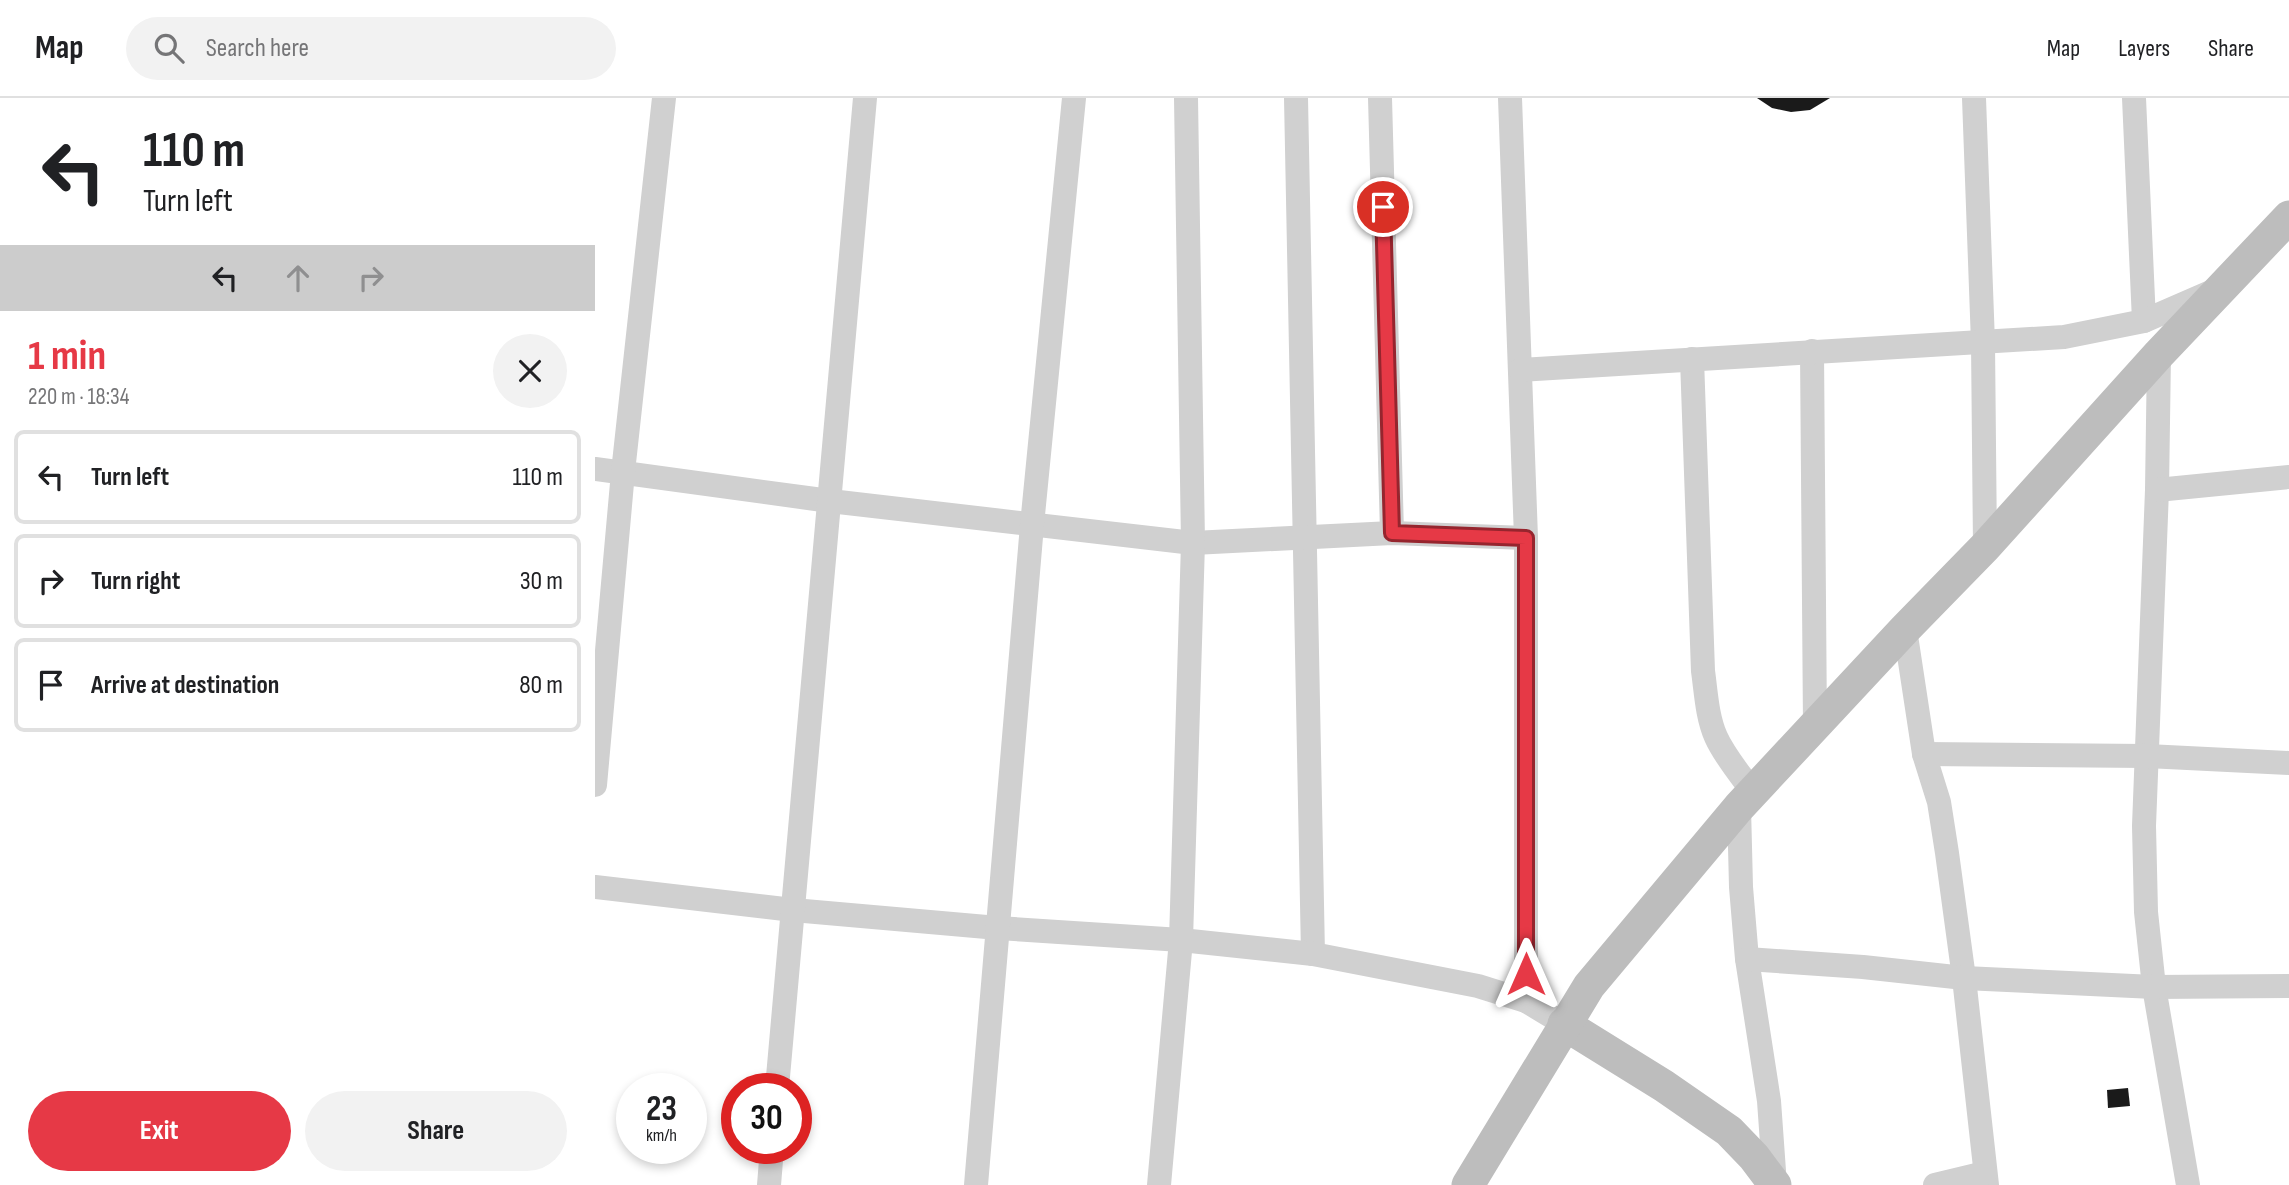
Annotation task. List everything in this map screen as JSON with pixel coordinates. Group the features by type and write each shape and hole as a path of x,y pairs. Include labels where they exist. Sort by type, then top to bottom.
{"street":[{"path":"595,785 624,472 664,98"},
{"path":"778,1073 865,98"},
{"path":"976,1185 1032,525 1075,98"},
{"path":"1159,1185 1181,940 1193,543 1186,98"},
{"path":"1296,98 1313,954"},
{"path":"1380,98 1392,533"},
{"path":"1510,98 1526,538 1526,1001"},
{"path":"1975,98 1983,343 1985,547"},
{"path":"2134,98 2144,321"},
{"path":"1468,1185 1589,986 1746,800 1985,547 2159,354 2289,217"},
{"path":"1520,370 2064,337 2144,321 2223,286"},
{"path":"1812,351 1815,726"},
{"path":"2159,354 2157,489 2144,826 2146,912 2154,987 2188,1185"},
{"path":"1692,359 1703,671 1715,734 1746,800 1741,887 1747,959 1769,1101 1775,1185"},
{"path":"595,469 829,501 1193,543 1392,533 1526,538"},
{"path":"2157,489 2289,477"},
{"path":"1905,629 1924,754 1939,802 1964,978 1986,1179 1935,1185"},
{"path":"1924,754 2147,756 2289,763"},
{"path":"595,887 793,910 998,928 1181,940 1313,954 1478,986 1526,1001 1664,1086 1729,1131 1754,1157 1775,1185"},
{"path":"1747,959 1863,967 1964,978 2154,987 2289,986"},
{"path":"769,1185 771,1164"}],"building":[{"path":"1757,98 1830,98 1810,110 1791,112 1772,108"},
{"path":"2128,1088 2130,1106 2108,1108 2107,1090"}],"route":[{"path":"1383,207 1392,533 1526,538 1526,974"}]}
